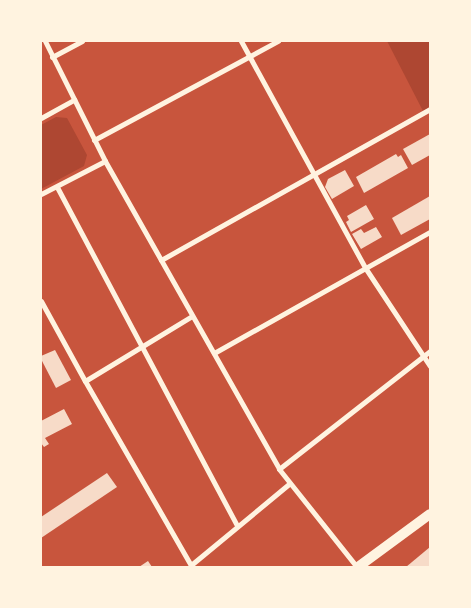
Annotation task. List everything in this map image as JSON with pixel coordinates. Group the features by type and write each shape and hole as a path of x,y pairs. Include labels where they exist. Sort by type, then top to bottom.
{"main road":[{"path":"358,567 430,514"}],"street":[{"path":"44,41 105,161 279,469 289,484 358,567"},
{"path":"52,57 82,41"},
{"path":"240,41 366,269 422,357 430,366"},
{"path":"94,140 278,41"},
{"path":"41,118 74,100"},
{"path":"161,260 430,109"},
{"path":"41,194 105,161"},
{"path":"57,187 238,526"},
{"path":"214,353 430,232"},
{"path":"41,301 191,566 289,484"},
{"path":"85,381 141,345 192,316"},
{"path":"279,469 430,351"}],"shaded area":[{"path":"387,41 430,41 430,107 423,111"},
{"path":"56,117 67,118 87,155 84,166 41,189 41,125"}],"building":[{"path":"430,134 430,155 412,165 403,149"},
{"path":"396,154 398,157 401,155 408,168 364,193 356,177"},
{"path":"345,170 354,186 332,199 325,187 328,179"},
{"path":"430,196 430,219 401,235 392,218"},
{"path":"366,205 374,219 351,232 346,222 349,220 347,216"},
{"path":"376,227 382,237 361,249 352,234 361,229 364,233"},
{"path":"55,350 71,380 56,388 41,359 41,356"},
{"path":"64,409 72,424 45,438 49,444 44,447 41,443 41,421"},
{"path":"107,473 117,487 41,538 41,517"},
{"path":"430,547 430,567 406,567"},
{"path":"148,561 152,567 139,567"}]}
